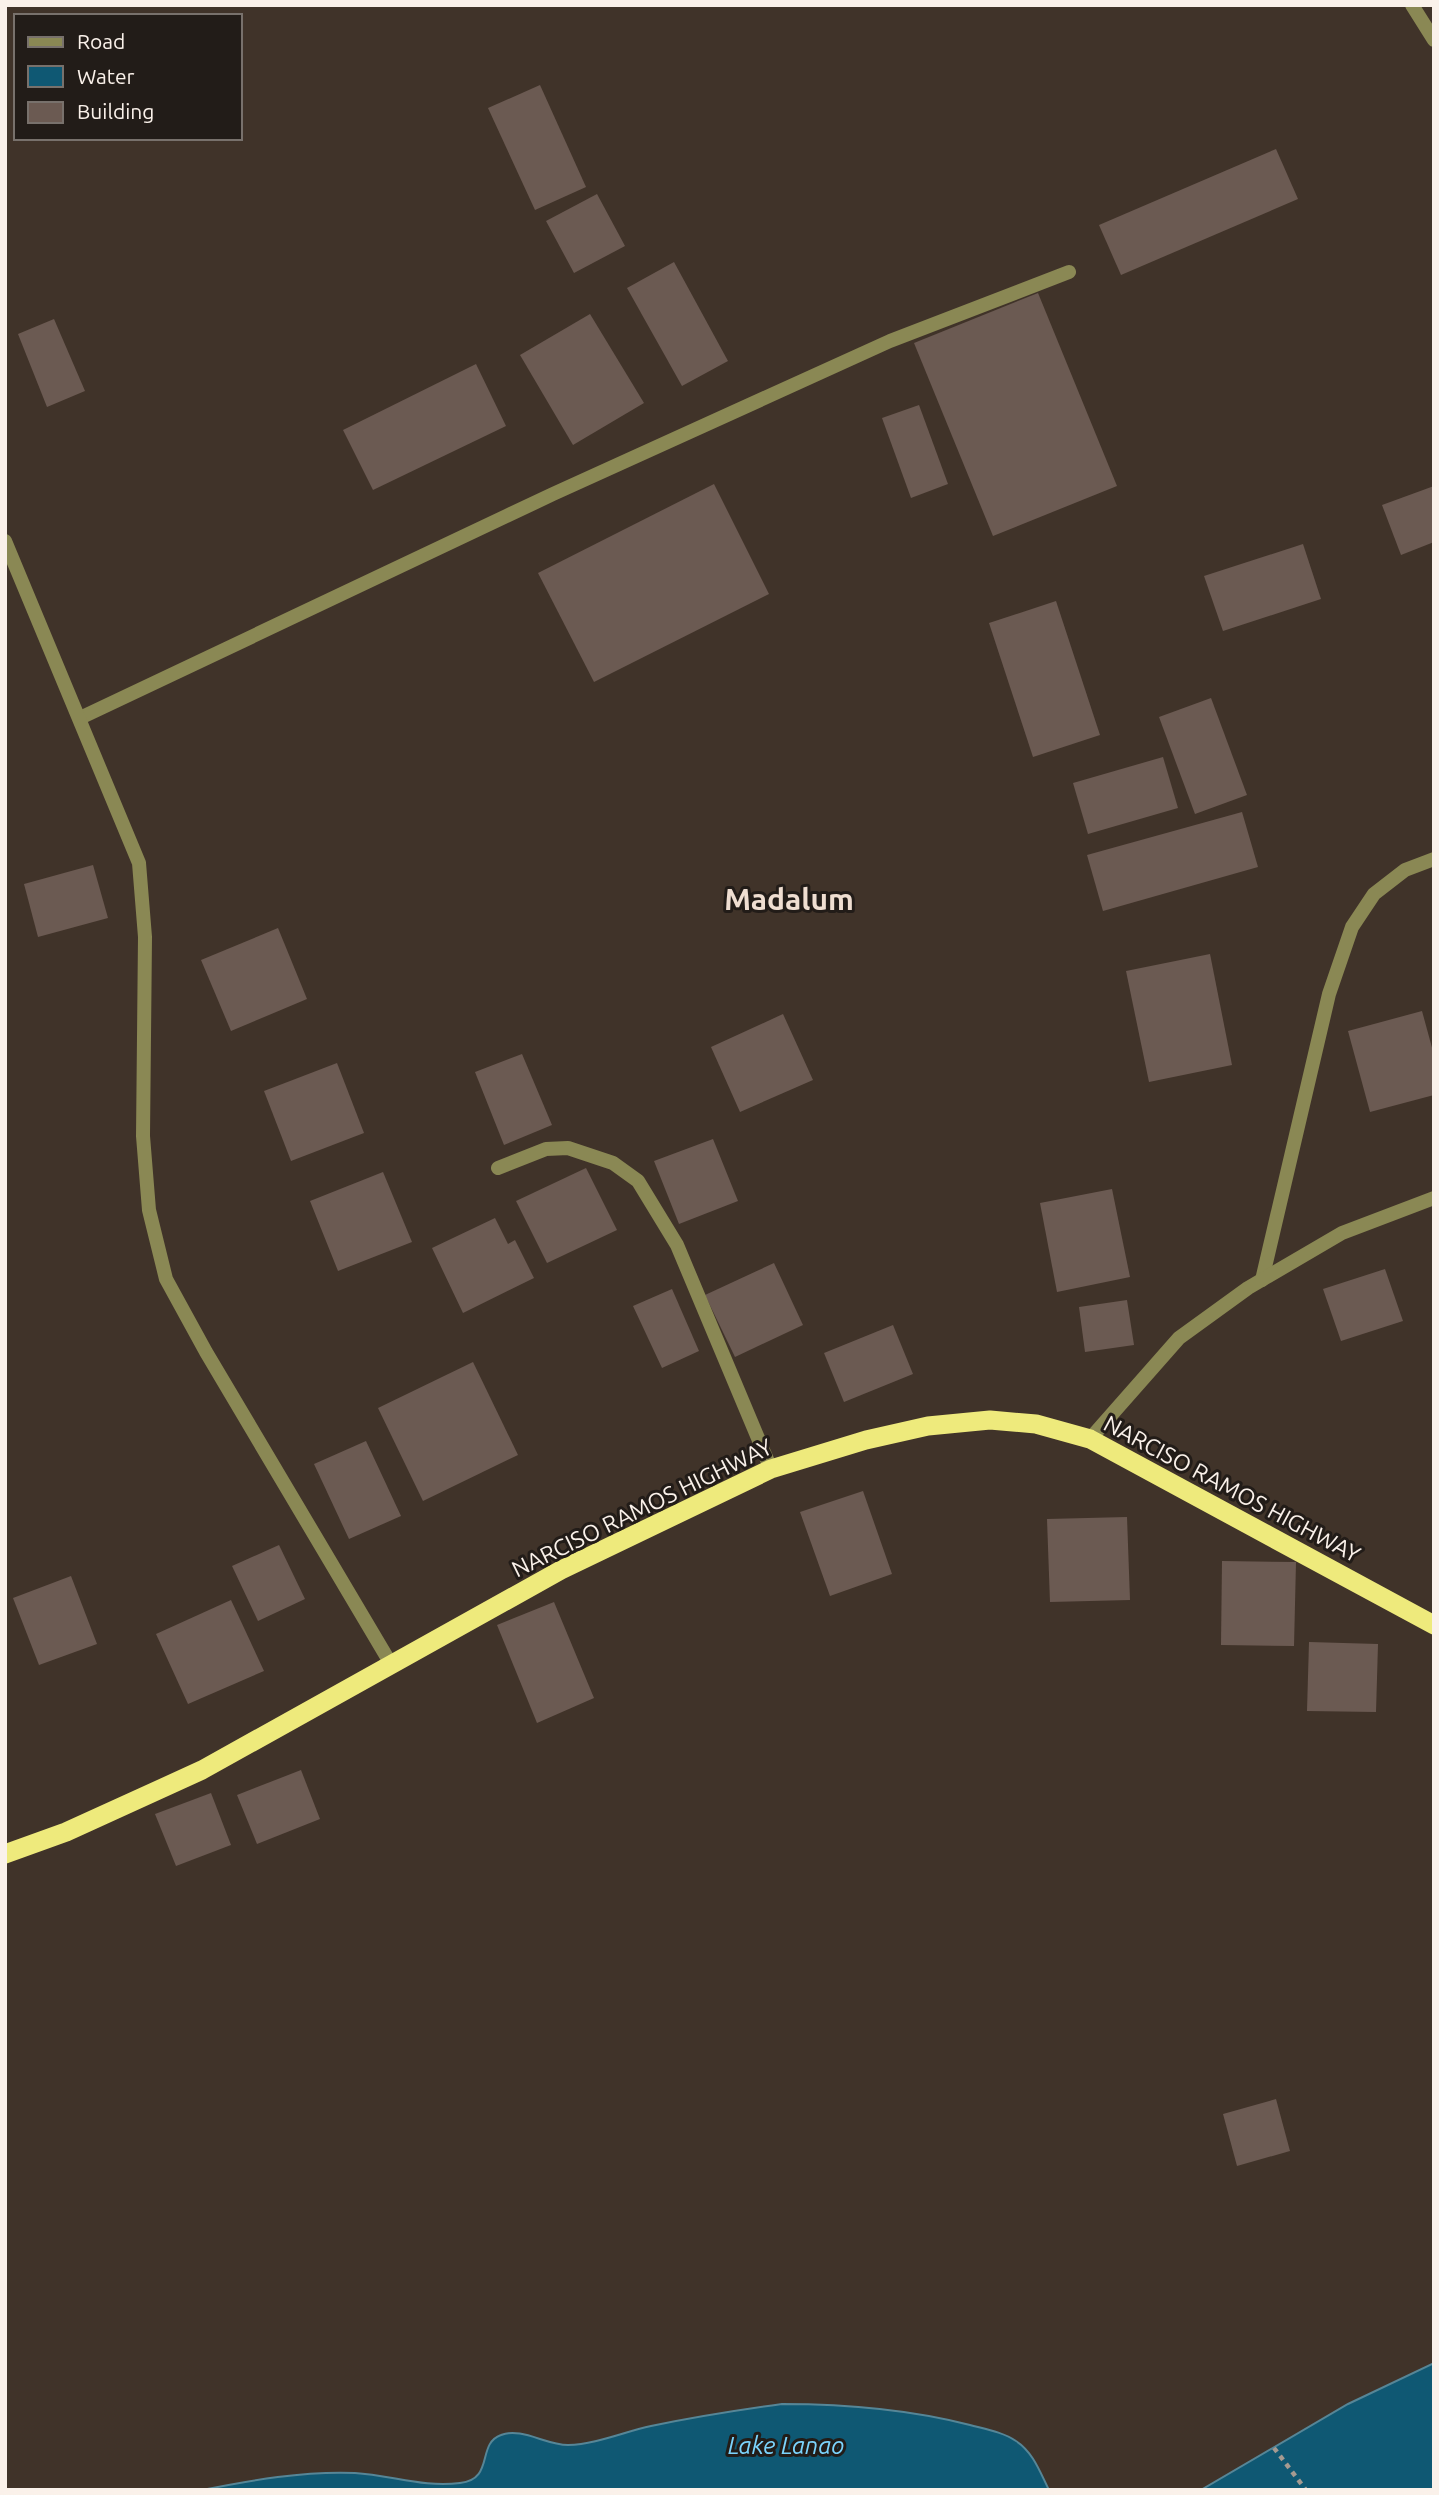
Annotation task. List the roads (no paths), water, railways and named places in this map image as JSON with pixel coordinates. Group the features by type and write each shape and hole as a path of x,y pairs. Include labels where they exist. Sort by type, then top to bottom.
{"highway":[{"name":"NARCISO RAMOS HIGHWAY","path":"5,1854 66,1832 202,1770 561,1570 771,1469 866,1440 928,1426 990,1420 1036,1424 1090,1439 1434,1625"}],"street":[{"path":"1412,5 1434,40"},
{"path":"80,718 554,494 878,347 1069,272"},
{"path":"5,541 139,863 145,937 143,1136 149,1210 166,1279 206,1352 391,1664"},
{"path":"1262,1280 1329,994 1352,928 1374,894 1405,870 1434,859"},
{"path":"498,1168 546,1149 568,1148 613,1163 638,1181 677,1245 771,1469"},
{"path":"1090,1439 1179,1338 1262,1280 1342,1233 1434,1198"}],"water":[{"path":"1434,2363 1434,2490 1201,2490 1348,2404"},
{"name":"Lake Lanao","path":"782,2404 853,2406 900,2411 1000,2433 1016,2441 1027,2451 1049,2490 202,2490 316,2473 368,2474 433,2484 460,2483 478,2475 493,2439 509,2433 560,2444 579,2444 641,2428"}],"district":[{"name":"Madalum","path":"789,900"}]}
